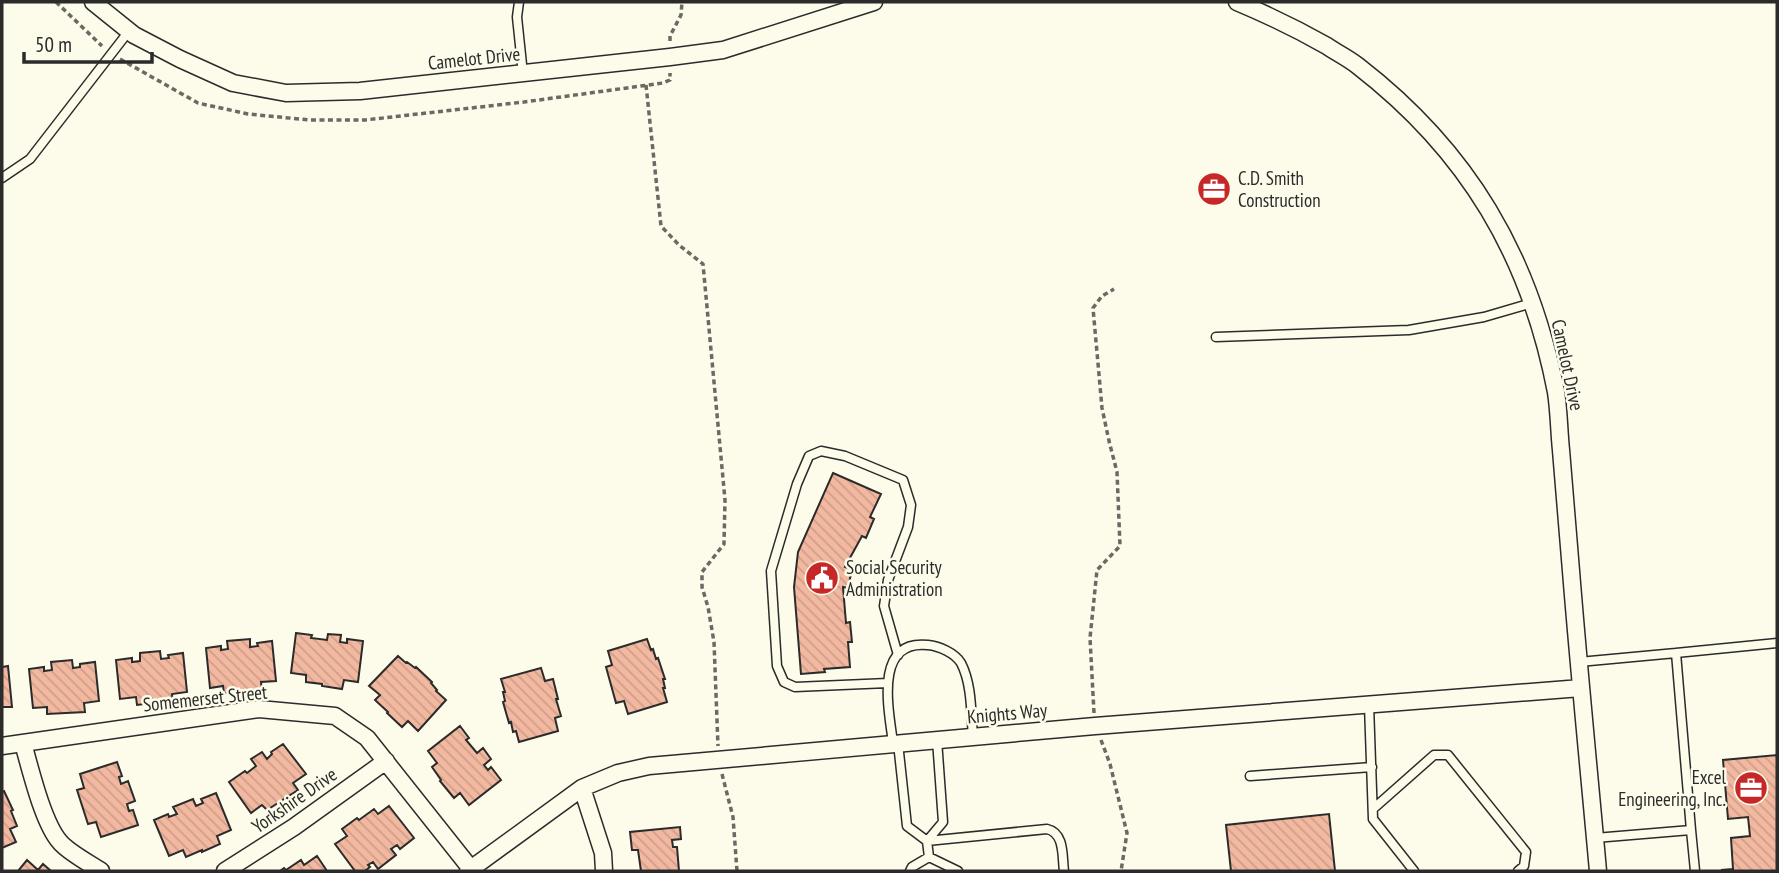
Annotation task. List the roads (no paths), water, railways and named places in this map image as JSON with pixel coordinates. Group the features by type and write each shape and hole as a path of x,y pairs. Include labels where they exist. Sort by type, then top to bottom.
{"street":[{"name":"Camelot Drive","path":"93,2 129,31 180,59 233,83 286,93 360,92 723,50 874,2"},
{"name":"Camelot Drive","path":"1237,2 1295,27 1356,64 1398,100 1430,131 1459,165 1492,213 1514,256 1544,339 1556,395 1598,871"},
{"name":"Knights Way","path":"469,870 582,788 618,773 649,766 1095,726 1581,688"},
{"name":"Somemerset Street","path":"2,746 259,709 335,716 367,738 469,870"},
{"path":"23,743 48,823 60,842 100,871"},
{"name":"Yorkshire Drive","path":"225,871 294,827 386,761"},
{"path":"582,788 603,853 604,871"}],"lane":[{"path":"519,2 517,17 523,74"},
{"path":"2,178 30,159 129,31"},
{"path":"1216,337 1409,330 1484,317 1532,303"},
{"path":"888,683 795,687 784,682 777,666 771,570 797,484 809,456 821,451 845,456 904,480 911,505 908,527 888,579 884,606 898,655"},
{"path":"1578,662 1777,643"},
{"path":"973,737 968,688 958,658 931,645 908,647 898,655 891,667 887,693 907,826 927,841 1054,831 1060,838 1064,871"},
{"path":"1676,653 1695,871"},
{"path":"1369,705 1373,819 1414,871"},
{"path":"929,857 927,841 943,822 937,740"},
{"path":"1373,809 1434,755 1448,755 1526,852 1524,866 1517,871"},
{"path":"1250,776 1372,767"},
{"path":"1595,838 1691,830"},
{"path":"910,871 929,857"},
{"path":"929,857 958,871"}],"place":[{"name":"C.D. Smith Construction","path":"1214,189"},
{"name":"Social Security Administration","path":"822,578"},
{"name":"Excel Engineering, Inc.","path":"1751,788"}]}
